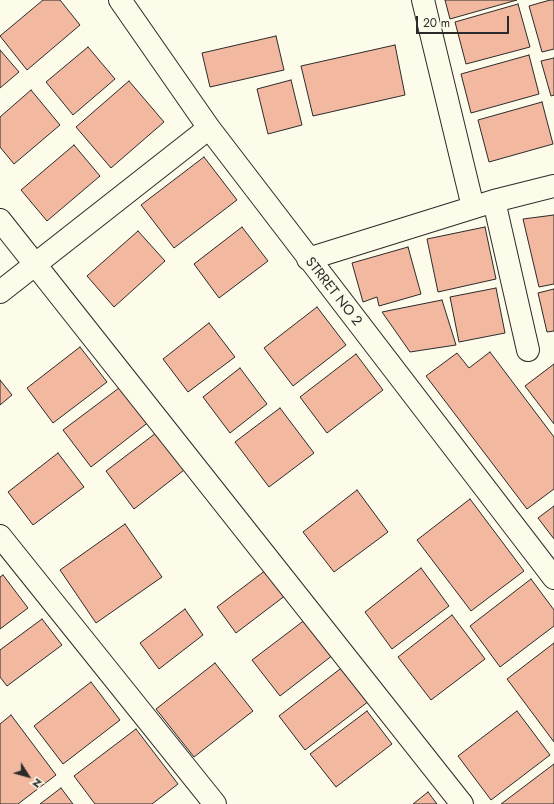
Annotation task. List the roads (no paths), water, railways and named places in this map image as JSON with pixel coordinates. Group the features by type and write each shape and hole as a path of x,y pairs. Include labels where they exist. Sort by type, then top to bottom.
{"street":[{"name":"STRRET NO 2","path":"120,0 209,128 554,578"},
{"path":"423,0 473,208"},
{"path":"0,292 209,128"},
{"path":"308,259 494,201 554,186"},
{"path":"494,201 528,350"},
{"path":"0,220 462,804"},
{"path":"0,536 215,804"}]}
